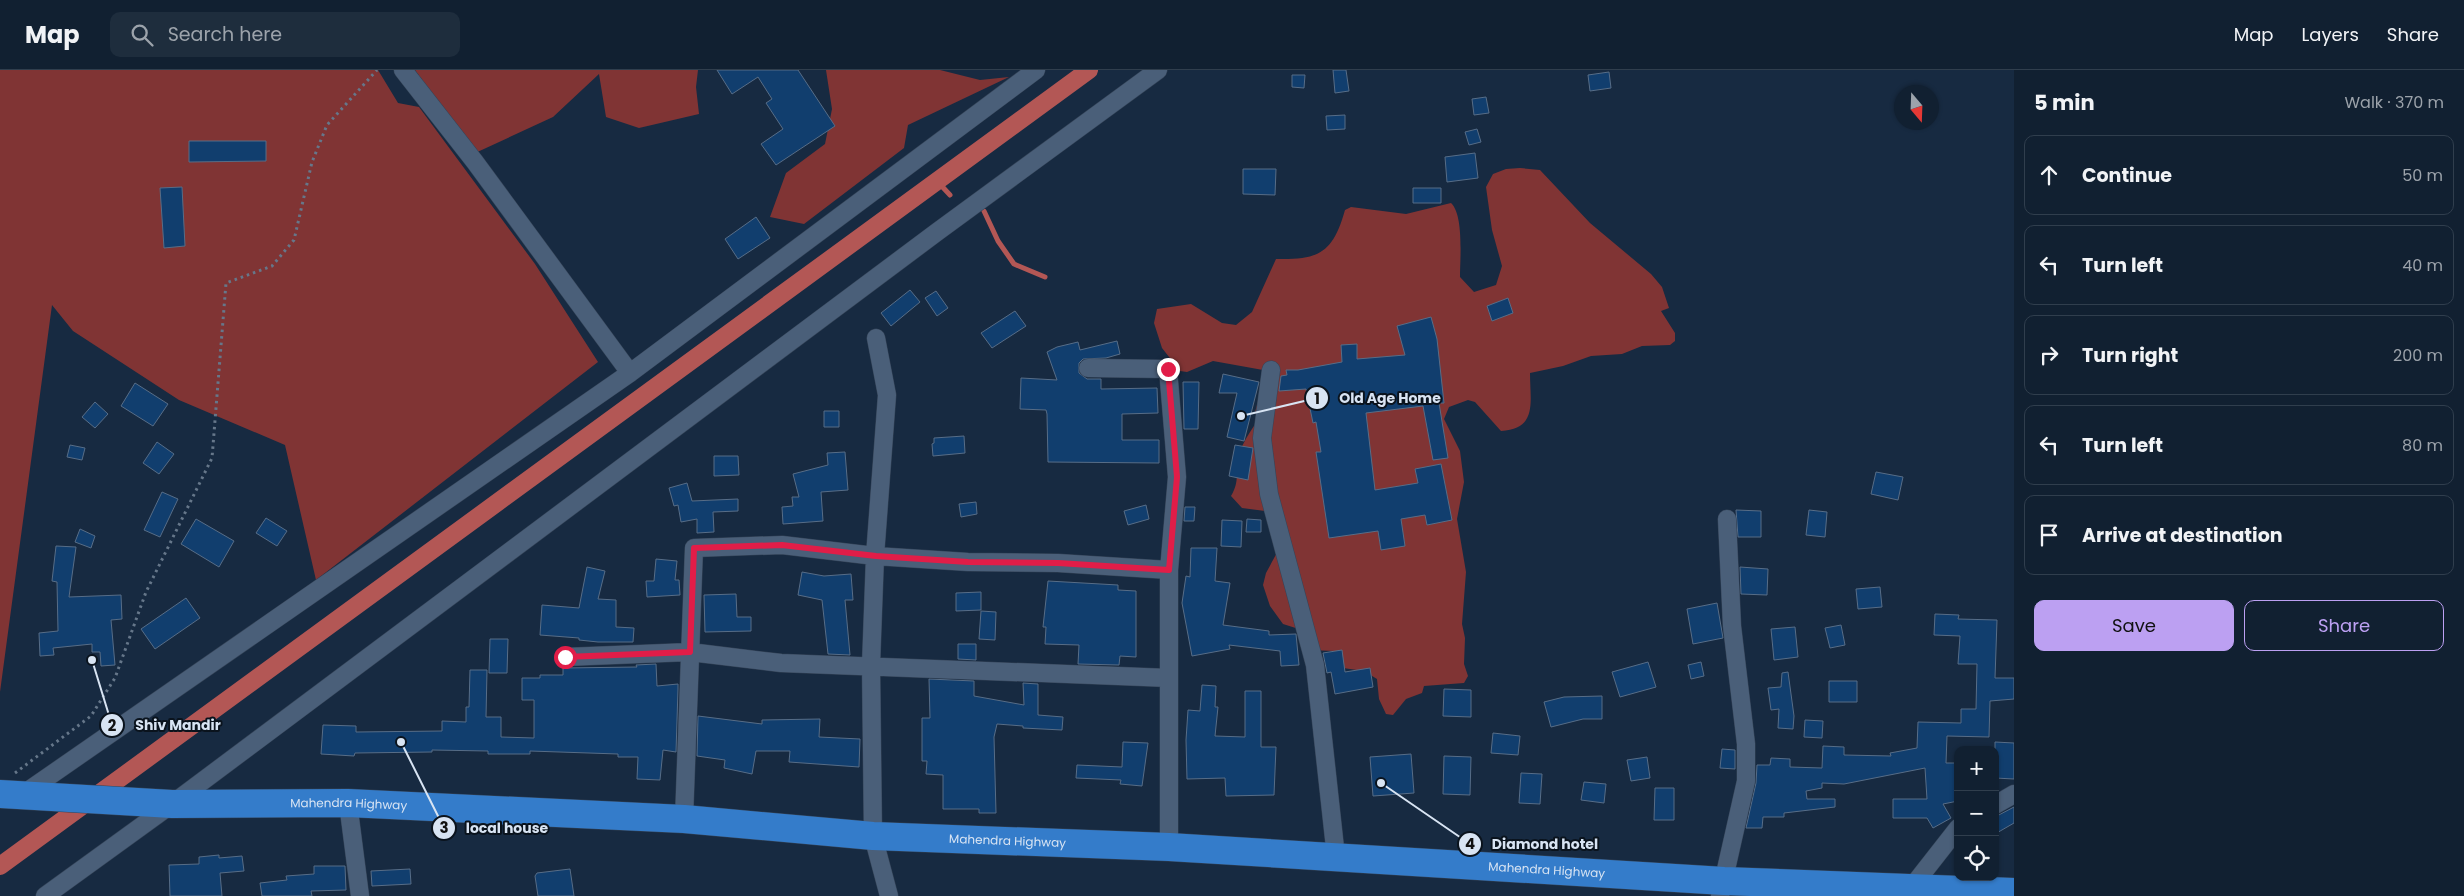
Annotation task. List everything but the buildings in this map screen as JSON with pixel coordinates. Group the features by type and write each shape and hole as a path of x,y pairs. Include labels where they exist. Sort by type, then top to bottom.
{"highway":[{"name":"Mahendra Highway","path":"18,791 142,803 348,804 684,819 872,836 1169,847 1336,857 1722,888 1911,888 2014,892"}],"street":[{"path":"403,70 475,162 630,372"},
{"path":"18,791 630,372 1036,70"},
{"path":"45,896 172,804 937,232 1158,70"},
{"path":"876,338 886,395 871,665 872,836 889,896"},
{"path":"1088,368 1168,369 1177,477 1169,570 1169,847"},
{"path":"1271,370 1262,438 1269,494 1315,665 1336,857"},
{"path":"1722,888 1746,781 1746,744 1732,626 1727,519"},
{"path":"684,819 694,548 782,545 876,556 968,562 1058,563 1169,570"},
{"path":"565,657 690,652 781,663 871,665 1077,676 1169,678"},
{"path":"1999,803 2014,794"},
{"path":"348,804 360,896"},
{"path":"1911,888 1954,833"}],"path":[{"path":"18,791 91,716 116,678 146,592 212,458 226,283 272,266 294,240 312,162 327,125 377,70"}],"shaded area":[{"path":"0,70 378,70 398,103 419,107 535,264 598,362 316,580 285,445 179,400 73,331 52,305 0,692"},
{"path":"415,70 698,70 696,87 699,114 639,128 606,117 599,74 553,117 473,154"},
{"path":"826,70 940,70 980,80 1009,77 908,125 904,148 804,224 770,217 786,173 825,144 832,109"},
{"path":"1506,169 1540,170 1590,223 1651,274 1662,287 1669,308 1661,311 1675,333 1675,341 1670,345 1642,346 1622,354 1591,356 1563,366 1530,373 1531,404 1529,412 1521,425 1513,429 1501,431 1475,402 1468,400 1449,407 1444,419 1460,451 1464,482 1457,519 1466,572 1462,624 1465,638 1464,664 1468,676 1464,683 1424,686 1422,693 1406,699 1393,715 1386,714 1379,699 1377,679 1364,671 1343,668 1335,651 1308,650 1305,631 1283,624 1270,606 1263,585 1266,573 1279,549 1265,511 1242,508 1231,496 1236,485 1237,463 1240,452 1250,432 1266,409 1261,405 1255,412 1262,387 1263,370 1213,361 1187,372 1180,371 1162,348 1154,323 1157,309 1191,304 1222,323 1236,325 1252,312 1276,259 1303,258 1322,251 1335,236 1345,210 1351,207 1406,214 1451,203 1458,217 1460,227 1460,277 1474,292 1496,285 1502,266 1492,230 1486,187 1493,174"}],"waterway":[{"path":"0,866 1089,70"},
{"path":"937,181 950,195"},
{"path":"984,211 998,241 1014,264 1045,277"}],"place":[{"name":"Old Age Home","path":"1241,416"},
{"name":"Shiv Mandir","path":"92,660"},
{"name":"local house","path":"401,742"},
{"name":"Diamond hotel","path":"1381,783"}],"route":[{"path":"565,657 690,652 694,548 782,545 876,556 968,562 1058,563 1169,570 1177,477 1168,369"}]}
